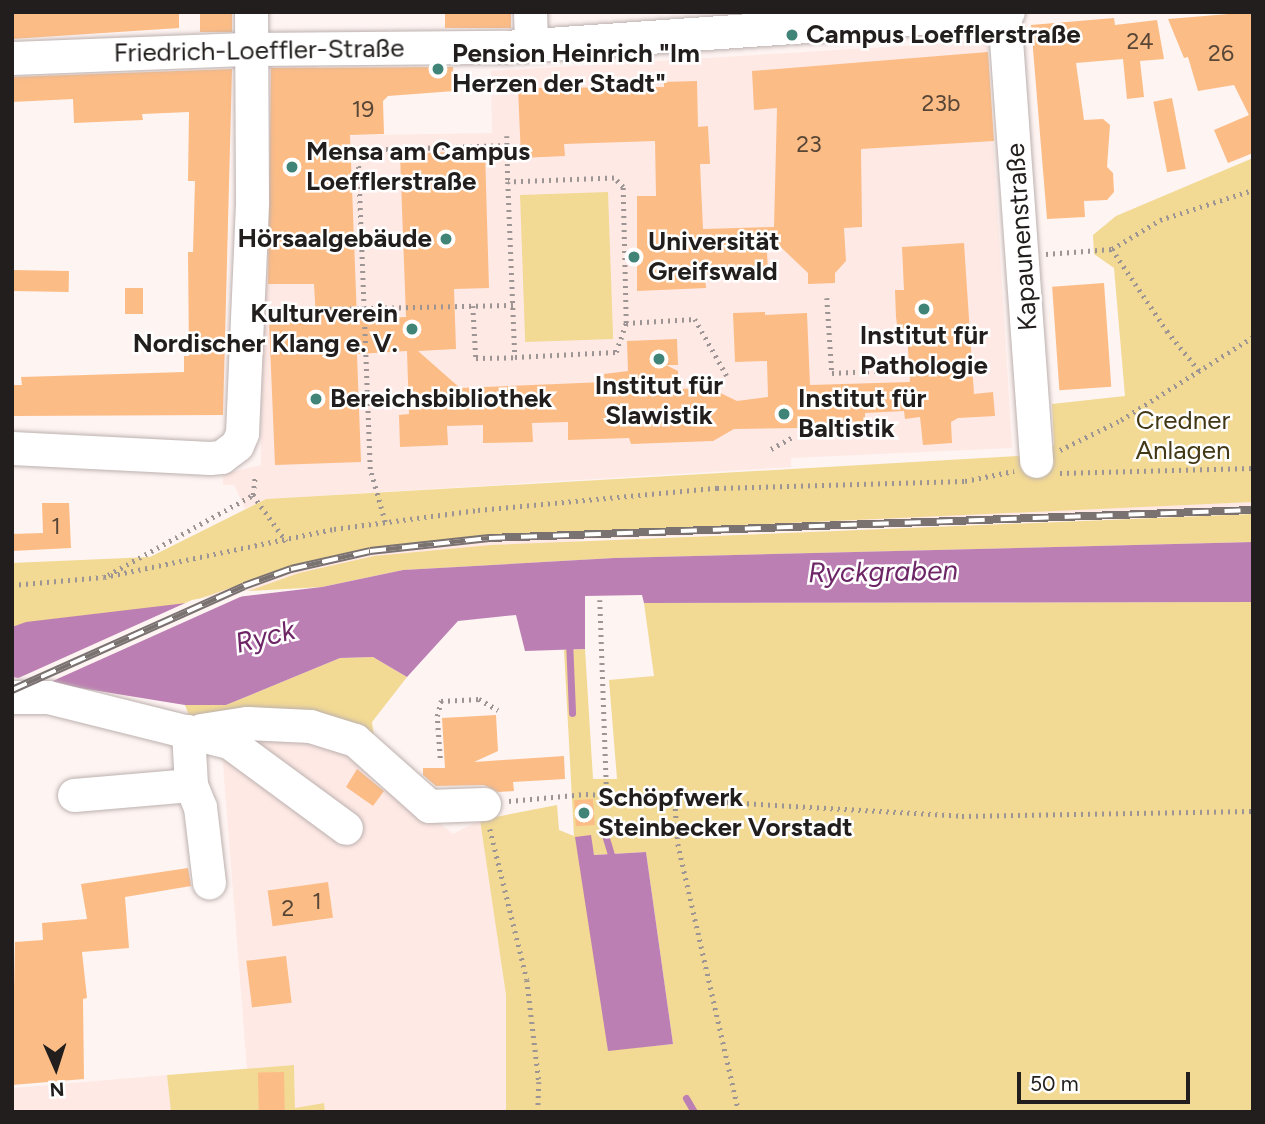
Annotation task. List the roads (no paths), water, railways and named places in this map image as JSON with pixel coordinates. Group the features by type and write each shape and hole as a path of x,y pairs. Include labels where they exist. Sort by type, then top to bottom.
{"street":[{"path":"12,448 184,461 221,457 231,451 242,433 248,311 251,12"},
{"path":"530,12 531,46"},
{"name":"Friedrich-Loeffler-Straße","path":"12,58 251,49 531,46 617,31 702,22 1006,12"},
{"name":"Kapaunenstraße","path":"1006,12 1024,256 1033,469"},
{"path":"12,697 48,697 229,741 257,758 346,828"},
{"path":"188,731 247,723 310,726 355,740 429,806 487,815"},
{"path":"188,731 191,785 200,807 209,882"},
{"path":"74,795 191,785"}],"water":[{"path":"1253,542 1253,602 644,603 642,595 585,596 585,649 525,651 516,615 458,621 407,677 373,657 340,658 226,705 185,705 12,677 12,627 26,622 322,587 403,570 614,558"},
{"path":"591,835 594,855 646,852 673,1044 608,1051 575,837"}],"waterway":[{"path":"569,640 572,713"},
{"path":"602,825 611,854"},
{"path":"686,1098 694,1112"}],"railway":[{"path":"12,690 244,586 291,569 370,551 489,538 1253,510"}],"place":[{"name":"Campus Loefflerstraße","path":"792,35"},
{"name":"Pension Heinrich \"Im Herzen der Stadt\"","path":"438,69"},
{"name":"Mensa am Campus Loefflerstraße","path":"292,167"},
{"name":"Hörsaalgebäude","path":"446,239"},
{"name":"Universität Greifswald","path":"634,257"},
{"name":"Institut für Pathologie","path":"924,309"},
{"name":"Kulturverein Nordischer Klang e. V.","path":"412,329"},
{"name":"Institut für Slawistik","path":"659,359"},
{"name":"Bereichsbibliothek","path":"316,399"},
{"name":"Institut für Baltistik","path":"784,414"},
{"name":"Schöpfwerk Steinbecker Vorstadt","path":"584,813"}],"park label":[{"name":"Credner Anlagen","path":"1183,436"}],"water label":[{"name":"Ryckgraben","path":"883,571"},
{"name":"Ryck","path":"265,636"}]}
